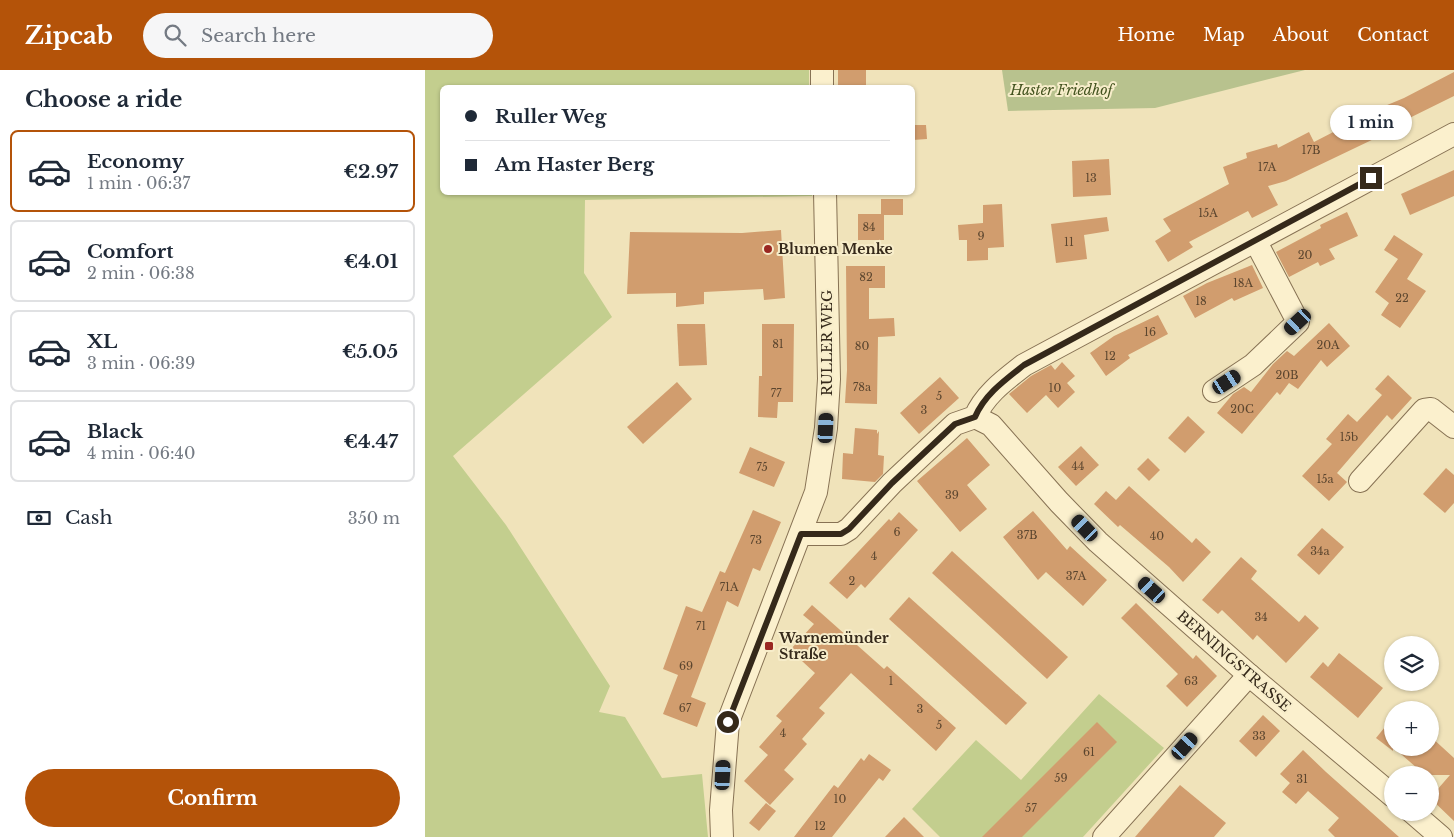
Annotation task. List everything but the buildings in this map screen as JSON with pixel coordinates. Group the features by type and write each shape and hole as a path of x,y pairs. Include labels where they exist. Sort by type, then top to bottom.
{"street":[{"path":"822,70 822,85"},
{"path":"801,534 841,534 849,529 892,483 955,424 975,417 980,406 998,386 1024,365 1137,302 1256,242 1454,134"},
{"name":"RULLER WEG","path":"722,837 723,778 728,722 817,492 826,428 829,379 825,195"},
{"path":"1214,391 1253,365 1298,322 1256,242"},
{"path":"1360,481 1424,410 1431,409 1454,428"},
{"name":"BERNINGSTRASSE","path":"975,417 991,425 1059,502 1098,542 1249,675 1384,788"},
{"path":"1104,837 1249,675"},
{"path":"1423,821 1441,837"}],"green space":[{"path":"425,70 809,70 809,85 440,85 440,195 812,196 585,200 584,273 612,317 453,456 506,525 610,686 599,712 625,717 662,778 702,774 708,837 425,837"},
{"name":"Haster Friedhof","path":"1002,70 1305,70 1155,108 1008,111"},
{"path":"1099,694 1164,748 1083,837 940,837 912,809 976,740 1021,780"}],"place":[{"name":"Blumen Menke","path":"768,249"},
{"name":"Warnemünder Straße","path":"769,646"}],"route":[{"path":"728,722 801,534 841,534 849,529 892,483 955,424 975,417 980,406 998,386 1024,365 1137,302 1256,242 1371,178"}]}
